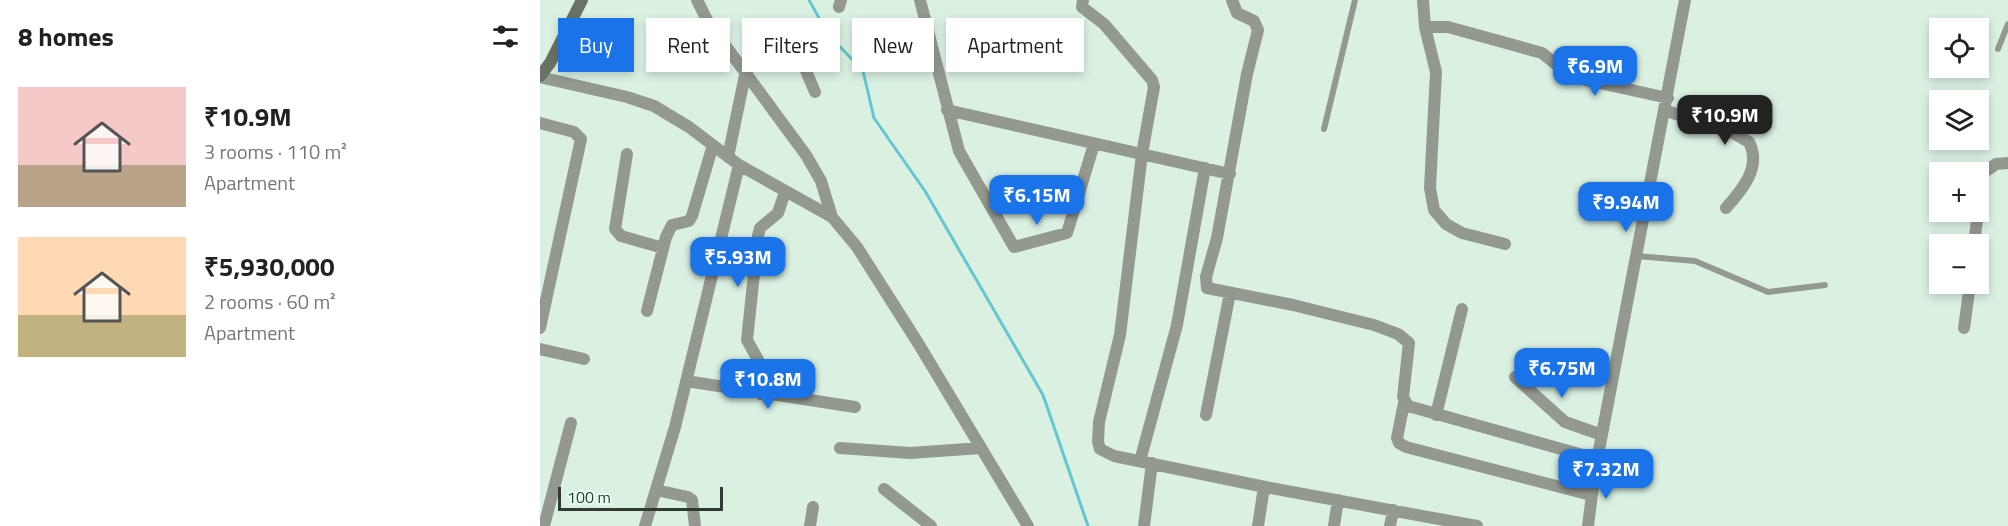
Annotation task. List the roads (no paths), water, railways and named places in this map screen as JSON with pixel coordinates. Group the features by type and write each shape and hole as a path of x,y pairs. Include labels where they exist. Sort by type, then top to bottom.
{"street":[{"path":"582,0 550,63 540,77 627,97 654,106 739,165 832,217 857,247 1028,526"},
{"path":"697,0 708,22 745,75 806,155 821,181 832,217"},
{"path":"920,0 959,151 1014,247 1067,233 1094,144"},
{"path":"1083,0 1082,7 1104,24 1152,80 1154,87 1142,154 1121,324 1098,435 1100,449 1105,454 1264,487 1469,525"},
{"path":"1232,0 1237,13 1254,21 1258,30 1247,74 1230,174 1205,283 1212,290 1293,304 1374,325 1398,334 1409,343 1404,403 1397,438 1399,443 1406,447 1591,495"},
{"path":"1423,0 1425,27 1436,72 1430,188 1434,210 1446,224 1462,234 1505,244"},
{"path":"1588,526 1597,459 1668,98 1684,0"},
{"path":"1425,27 1448,27 1542,53 1572,77 1668,98"},
{"path":"728,157 745,75 752,57 761,50 796,55 805,63 815,92"},
{"path":"947,110 1230,174"},
{"path":"1664,110 1733,133 1749,142 1753,154 1748,180 1726,208"},
{"path":"540,123 574,132 581,139 540,328"},
{"path":"647,311 663,248 672,225 689,221 692,216 713,145"},
{"path":"627,154 615,230 617,234 627,239 663,248"},
{"path":"1989,169 1996,164 2008,163"},
{"path":"645,526 686,381 739,165"},
{"path":"1144,526 1146,462 1177,325 1205,168"},
{"path":"761,394 762,367 747,340 758,236 760,228 778,213 785,192"},
{"path":"1206,415 1230,293"},
{"path":"1964,328 1969,294"},
{"path":"1436,415 1462,309"},
{"path":"540,349 584,359"},
{"path":"1515,377 1565,422 1602,435"},
{"path":"686,381 855,407"},
{"path":"1404,403 1436,415 1597,459"},
{"path":"544,526 571,423"},
{"path":"840,448 910,453 981,448"},
{"path":"1258,526 1264,487"},
{"path":"884,489 931,526"},
{"path":"656,490 688,497 692,500 695,526"},
{"path":"1334,526 1338,500"},
{"path":"810,526 813,507"},
{"path":"1390,526 1393,510"}],"lane":[{"path":"1324,129 1356,0"},
{"path":"1998,49 2008,24"},
{"path":"1636,256 1695,261 1768,292 1825,285"}],"waterway":[{"path":"809,0 828,34 863,71 874,118 925,191 1043,395 1088,526"}]}
